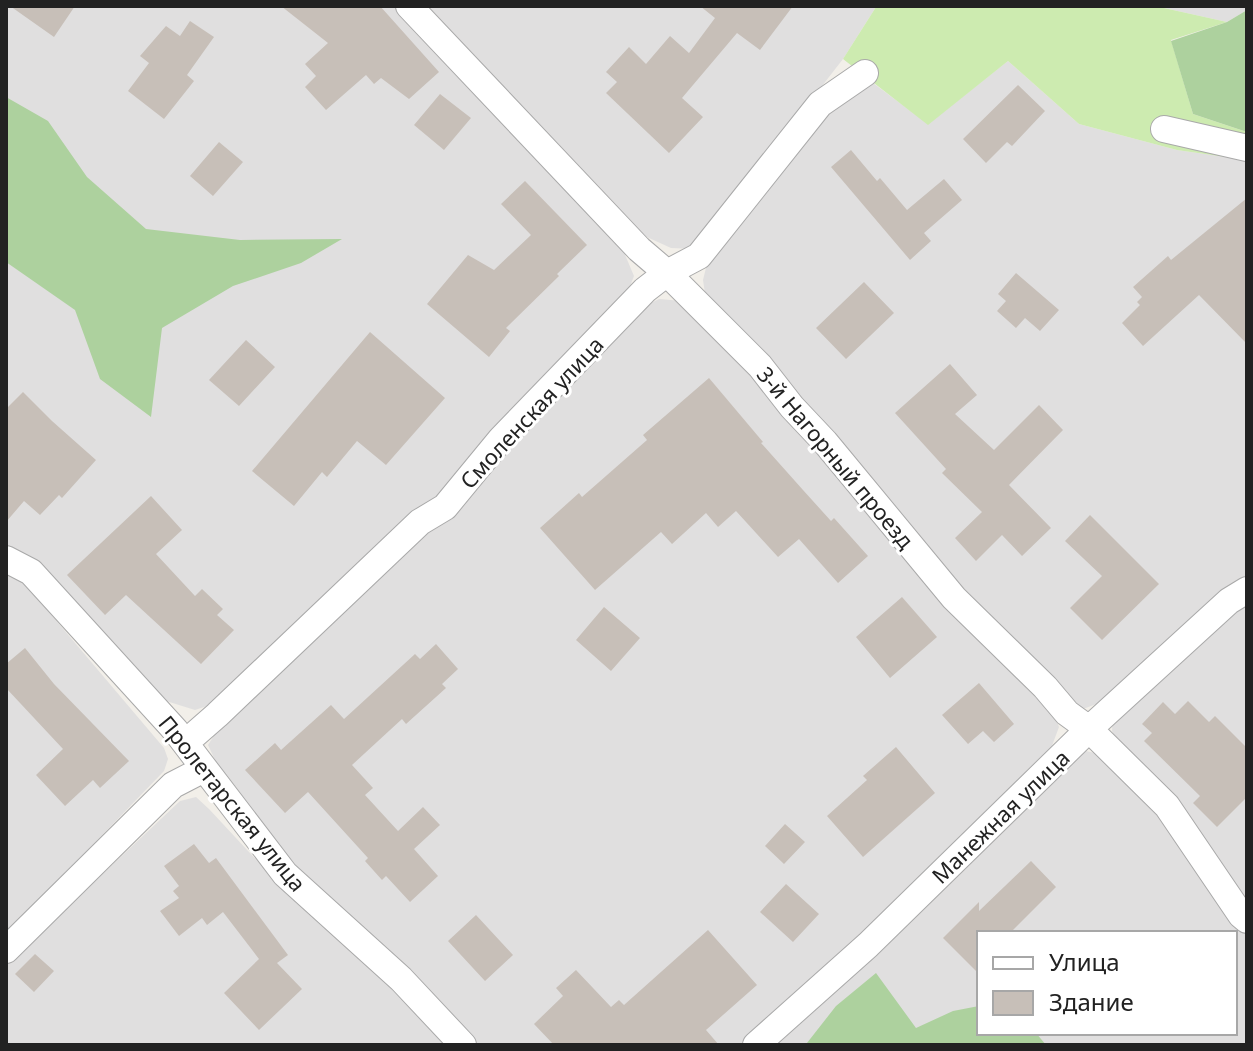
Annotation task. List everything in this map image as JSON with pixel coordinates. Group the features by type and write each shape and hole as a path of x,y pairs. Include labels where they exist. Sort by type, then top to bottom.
{"street":[{"name":"3-й Нагорный проезд","path":"409,6 639,249 760,366 954,598 1045,687 1067,713 1089,729 1167,806 1247,920"},
{"name":"Смоленская улица","path":"185,743 420,522 445,507 501,439 645,290 667,273 699,256 820,104 865,73"},
{"path":"1164,129 1247,148"},
{"name":"Пролетарская улица","path":"6,559 31,572 185,743 285,874 401,979 463,1045"},
{"name":"Манежная улица","path":"756,1045 868,945 1089,729 1229,601 1247,590"},
{"path":"6,950 173,785 204,769"}],"shaded area":[{"path":"6,6 396,6 623,250 634,276 627,294 443,497 213,704 195,710 163,700 6,547"},
{"path":"420,6 876,7 843,59 695,249 671,248 638,233"},
{"path":"1155,6 1247,6 1247,10 1227,22"},
{"path":"1008,61 1079,124 1177,150 1247,160 1247,579 1099,703 1083,709 961,596 706,300 703,280 708,260 825,108 869,80 928,124"},
{"path":"659,299 682,301 756,372 1048,698 1059,727 1050,751 863,939 744,1045 477,1045 407,970 291,863 216,762 208,745 219,728 641,308"},
{"path":"6,573 26,585 164,748 168,759 164,771 6,935"},
{"path":"1247,601 1247,909 1112,731 1113,716"},
{"path":"1086,751 1108,756 1161,811 1247,928 1247,1045 769,1045 1065,764"},
{"path":"196,797 277,882 396,990 447,1045 6,1045 6,965 180,801"}],"green space":[{"path":"875,6 1155,6 1227,22 1171,40 1193,114 1247,132 1247,160 1177,150 1079,124 1008,61 928,125 843,59"},
{"path":"1247,10 1247,132 1193,114 1171,41 1227,22"},
{"path":"6,97 48,121 87,177 146,229 240,240 342,239 301,263 233,286 162,328 151,417 100,379 75,310 6,262"},
{"path":"876,973 916,1028 953,1011 977,1006 977,1035 1038,1035 1046,1045 807,1043 836,1006"}],"building":[{"path":"10,6 75,6 54,37"},
{"path":"281,6 380,6 439,72 409,99 381,78 374,84 366,75 326,110 305,87 316,76 305,64 328,43"},
{"path":"700,6 793,6 760,50 737,33 682,98 703,117 669,153 606,93 617,82 606,72 629,47 646,64 670,36 689,53 715,18"},
{"path":"190,21 214,37 187,75 194,81 164,119 128,91 149,63 140,56 166,26 180,36"},
{"path":"1018,85 1045,111 1012,146 1007,142 986,163 963,139"},
{"path":"440,94 471,118 444,150 414,125"},
{"path":"219,142 243,162 213,196 190,176"},
{"path":"851,150 907,210 944,179 962,200 924,233 931,241 910,260 831,167"},
{"path":"525,181 587,245 506,328 510,331 489,357 427,304 468,255 494,270 531,235 501,204"},
{"path":"1247,198 1247,344 1199,295 1143,346 1122,323 1140,305 1137,302 1142,297 1133,287 1168,256 1171,260"},
{"path":"1016,273 1059,310 1040,331 1025,318 1016,328 997,311 1006,301 998,294"},
{"path":"864,282 894,313 846,359 816,328"},
{"path":"370,332 445,398 386,465 357,441 327,477 322,472 294,506 252,471"},
{"path":"246,340 275,367 239,406 209,380"},
{"path":"950,364 977,395 955,414 994,450 1039,405 1063,430 1009,485 1051,528 1022,556 1002,535 976,561 955,538 982,512 942,473 946,469 895,413"},
{"path":"709,378 761,443 831,521 834,518 868,556 838,583 799,539 778,557 736,511 718,527 706,513 672,544 661,532 595,590 540,528 579,493 582,497 647,440 643,435"},
{"path":"23,392 96,460 62,498 59,495 40,515 24,501 6,522 6,409"},
{"path":"151,496 182,530 156,554 195,596 202,589 223,609 217,615 234,630 201,664 126,595 105,615 67,575"},
{"path":"1090,515 1159,584 1102,640 1070,608 1102,576 1065,541"},
{"path":"902,597 937,637 890,678 856,637"},
{"path":"604,607 640,638 611,671 576,640"},
{"path":"436,644 458,669 442,684 446,688 406,724 402,719 352,765 373,788 365,795 398,831 423,807 440,825 414,849 438,876 410,902 386,876 382,880 365,861 368,858 308,792 285,813 245,770 275,743 281,750 331,705 344,719 415,654 420,659"},
{"path":"25,648 54,684 129,761 100,788 93,780 65,806 36,775 63,749 6,688 6,664"},
{"path":"979,683 1014,724 994,742 983,731 968,744 942,715"},
{"path":"1188,701 1209,722 1215,716 1247,748 1247,797 1217,827 1193,803 1200,796 1144,741 1152,733 1142,724 1163,702 1175,714"},
{"path":"896,747 935,793 863,857 827,816 867,780 863,776"},
{"path":"785,824 805,842 784,864 765,846"},
{"path":"194,844 209,863 216,858 288,955 277,963 302,989 259,1030 224,993 259,959 223,912 207,925 202,918 179,936 160,911 179,898 173,891 179,886 164,866"},
{"path":"1031,861 1056,887 1012,931 977,931 977,972 943,938 979,902 979,911"},
{"path":"786,884 819,914 793,942 760,912"},
{"path":"476,915 513,955 485,981 448,941"},
{"path":"708,930 757,985 706,1030 719,1045 554,1045 534,1024 563,996 556,988 576,970 611,1007 619,1000 624,1005"},
{"path":"35,954 54,971 34,992 15,974"}]}
